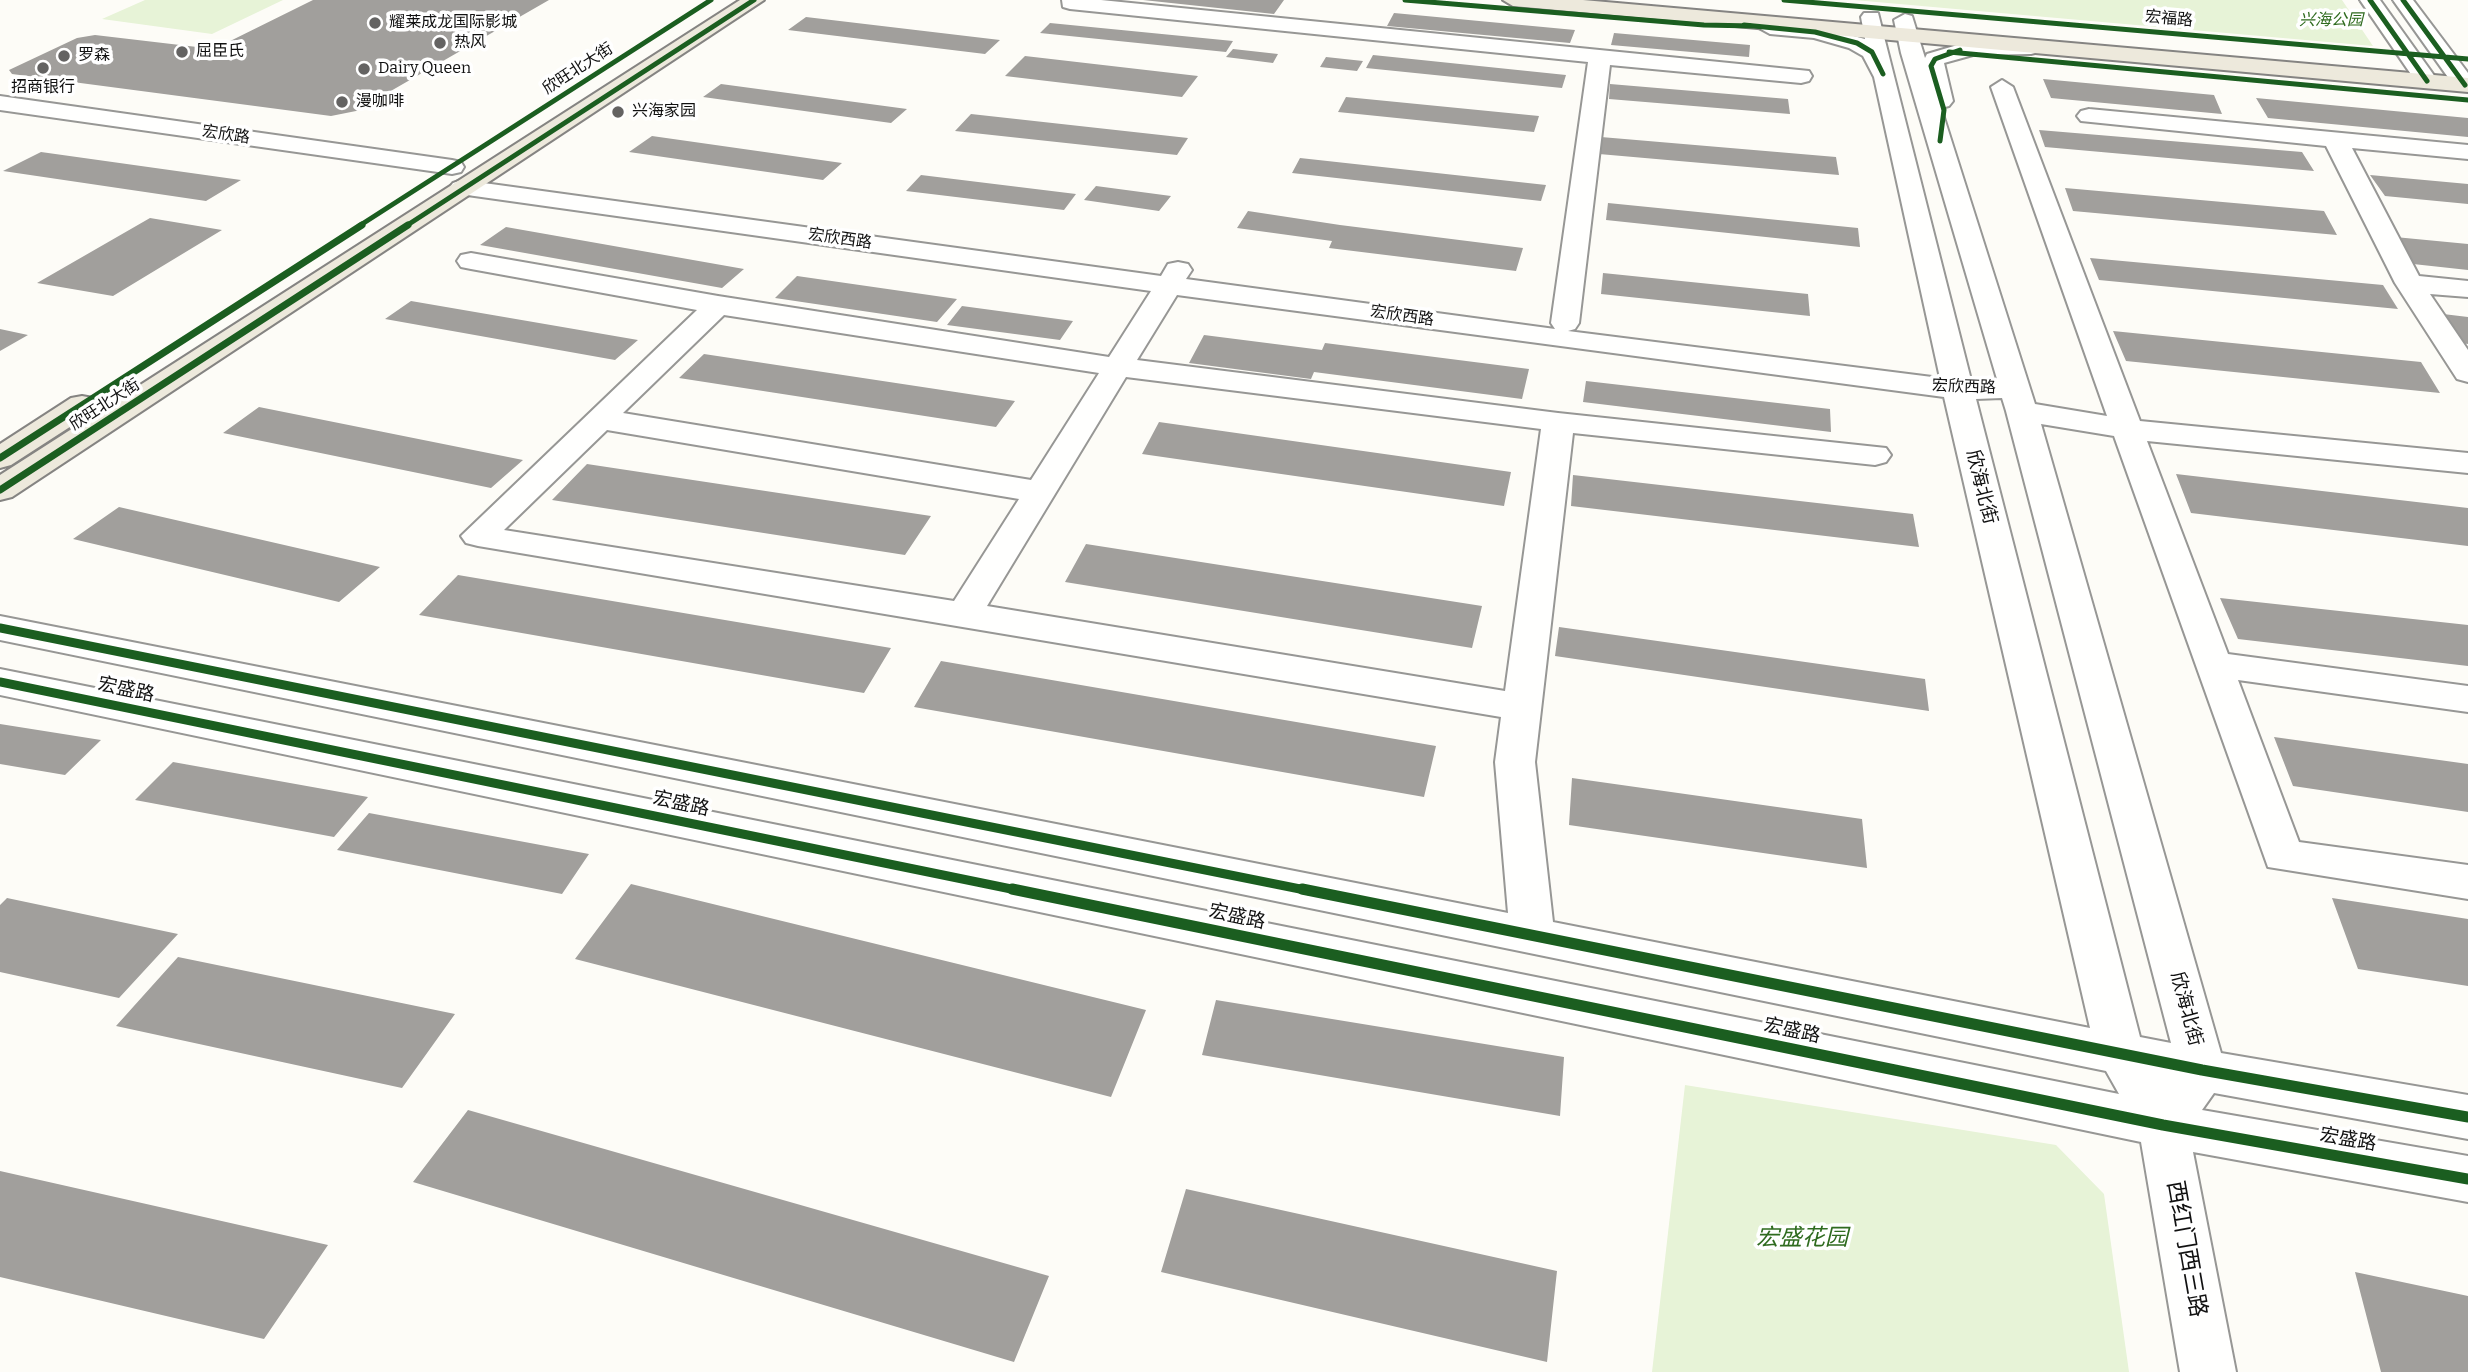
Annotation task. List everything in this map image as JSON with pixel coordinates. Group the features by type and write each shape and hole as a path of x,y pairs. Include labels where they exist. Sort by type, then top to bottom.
{"main road":[{"name":"欣旺北大街","path":"0,457 458,177 732,5 768,0"},
{"name":"宏福路","path":"1513,0 1636,11 1889,26 2464,77"},
{"name":"宏福路","path":"1680,0 2038,47 2420,73"},
{"name":"欣旺北大街","path":"0,490 458,177"}],"street":[{"path":"2370,0 2420,73"},
{"path":"2403,0 2464,77"},
{"path":"1070,3 1801,76"},
{"path":"1636,11 1842,38 1872,52 1883,74"},
{"name":"欣海北街","path":"1889,26 1940,141 2019,399 2202,1070 2163,1125 2120,1052 1883,74 1889,26"},
{"path":"1940,141 1944,110 1931,66 1935,59 1971,48 2038,47"},
{"path":"1565,323 1600,57"},
{"path":"2002,88 2283,856 2468,882"},
{"name":"宏欣路","path":"0,103 458,177"},
{"path":"2089,116 2468,152"},
{"name":"宏欣路","path":"0,117 458,177"},
{"path":"2334,139 2409,284 2468,373"},
{"name":"宏欣西路","path":"458,177 1173,277 1562,339 1956,380"},
{"path":"471,261 718,305 1116,367 1558,422 1875,455"},
{"path":"964,614 1173,277"},
{"name":"宏欣西路","path":"1173,277 1565,323 1956,380 2127,429 2468,463"},
{"path":"2409,284 2468,289"},
{"path":"718,305 478,536 1523,707"},
{"path":"600,419 1040,492"},
{"path":"1532,935 1515,762 1558,422"},
{"name":"宏盛路","path":"0,628 2202,1070 2468,1117"},
{"path":"2212,664 2468,699"},
{"name":"宏盛路","path":"0,682 2163,1125 2468,1179"},
{"name":"西红门西三路","path":"2163,1125 2208,1372"}],"green space":[{"path":"145,0 283,0 212,34 102,19"},
{"name":"兴海公园","path":"1854,0 2342,0 2373,46"},
{"name":"宏盛花园","path":"1685,1085 2056,1145 2104,1194 2129,1372 1652,1372"}],"building":[{"path":"313,0 549,0 356,111 331,116 12,74 9,70 77,38 95,35 214,49"},
{"path":"1143,0 1284,0 1274,14"},
{"path":"1394,13 1575,30 1570,43 1387,26"},
{"path":"806,17 1000,40 985,54 788,30"},
{"path":"1050,23 1233,41 1226,52 1040,33"},
{"path":"1614,33 1750,45 1749,57 1611,45"},
{"path":"1233,49 1278,54 1273,63 1226,57"},
{"path":"1373,55 1566,75 1562,88 1366,68"},
{"path":"1025,56 1198,76 1182,97 1005,76"},
{"path":"1326,57 1363,61 1357,71 1320,67"},
{"path":"2043,79 2214,95 2222,114 2051,98"},
{"path":"721,84 907,109 891,123 703,97"},
{"path":"1610,84 1788,99 1790,114 1609,99"},
{"path":"1346,97 1539,116 1534,132 1338,112"},
{"path":"2256,98 2468,118 2468,137 2268,118"},
{"path":"971,114 1188,138 1177,155 955,131"},
{"path":"2039,130 2302,152 2314,171 2045,147"},
{"path":"652,136 842,163 823,180 629,152"},
{"path":"1601,137 1836,157 1839,175 1599,154"},
{"path":"41,152 241,180 206,201 3,171"},
{"path":"1300,158 1546,185 1541,201 1292,173"},
{"path":"921,175 1076,194 1064,210 906,191"},
{"path":"2370,175 2468,184 2468,204 2385,196"},
{"path":"1096,186 1171,196 1159,211 1084,200"},
{"path":"2065,188 2324,211 2337,235 2073,211"},
{"path":"1608,203 1858,228 1860,247 1606,220"},
{"path":"1248,211 1523,248 1516,271 1329,248 1332,241 1237,228"},
{"path":"150,218 222,230 113,296 37,283"},
{"path":"506,227 744,269 722,288 480,245"},
{"path":"2395,237 2468,244 2468,270 2413,264"},
{"path":"2090,258 2383,285 2398,309 2099,280"},
{"path":"1603,273 1808,294 1810,316 1601,294"},
{"path":"797,276 957,299 937,322 775,298"},
{"path":"411,301 638,340 615,360 385,319"},
{"path":"962,306 1073,321 1060,340 947,325"},
{"path":"2443,314 2468,317 2468,344 2460,343"},
{"path":"0,329 28,335 0,351"},
{"path":"2113,331 2421,362 2440,393 2126,361"},
{"path":"1204,335 1322,350 1325,343 1529,369 1522,399 1314,372 1311,379 1189,363"},
{"path":"704,354 1015,401 996,427 679,378"},
{"path":"1586,381 1830,409 1831,432 1583,402"},
{"path":"259,407 523,460 491,488 223,433"},
{"path":"1159,422 1511,472 1504,506 1142,454"},
{"path":"587,464 931,516 905,555 552,500"},
{"path":"2176,474 2468,508 2468,546 2191,513"},
{"path":"1573,475 1913,514 1919,547 1571,506"},
{"path":"119,507 380,567 339,602 73,539"},
{"path":"1086,544 1482,606 1472,648 1065,582"},
{"path":"458,575 891,648 864,693 419,615"},
{"path":"2220,598 2468,625 2468,666 2238,639"},
{"path":"1559,627 1925,679 1929,711 1555,656"},
{"path":"941,661 1436,746 1424,797 914,707"},
{"path":"0,724 101,740 65,775 0,764"},
{"path":"2274,737 2468,764 2468,812 2293,786"},
{"path":"173,762 368,797 334,837 135,800"},
{"path":"1572,778 1862,819 1867,868 1569,825"},
{"path":"369,813 589,854 562,894 337,850"},
{"path":"631,884 1146,1010 1111,1097 575,959"},
{"path":"7,898 178,934 119,998 0,972 0,905"},
{"path":"2332,898 2468,919 2468,986 2358,969"},
{"path":"178,957 455,1014 402,1088 116,1026"},
{"path":"1216,1000 1564,1057 1560,1116 1202,1055"},
{"path":"468,1110 1049,1276 1014,1362 413,1182"},
{"path":"0,1171 328,1245 264,1339 0,1277"},
{"path":"1186,1189 1557,1271 1547,1362 1161,1272"},
{"path":"2355,1272 2468,1296 2468,1372 2381,1372"}],"cycle path":[{"path":"0,458 711,0"},
{"path":"0,490 754,0"},
{"path":"1405,0 1704,25 1753,26"},
{"path":"1784,0 2468,59"},
{"path":"2370,0 2427,81"},
{"path":"2403,0 2465,85"},
{"path":"1744,25 1815,32 1857,43 1872,52 1883,74"},
{"path":"1940,141 1944,110 1931,66 1935,59 1960,50"},
{"path":"1949,52 2468,100"},
{"path":"0,628 2202,1070 2468,1117"},
{"path":"0,682 2163,1125 2468,1179"}],"place":[{"name":"耀莱成龙国际影城","path":"375,23"},
{"name":"热风","path":"440,43"},
{"name":"屈臣氏","path":"182,52"},
{"name":"罗森","path":"64,56"},
{"name":"招商银行","path":"43,68"},
{"name":"Dairy Queen","path":"364,69"},
{"name":"漫咖啡","path":"342,102"},
{"name":"兴海家园","path":"618,112"}]}
